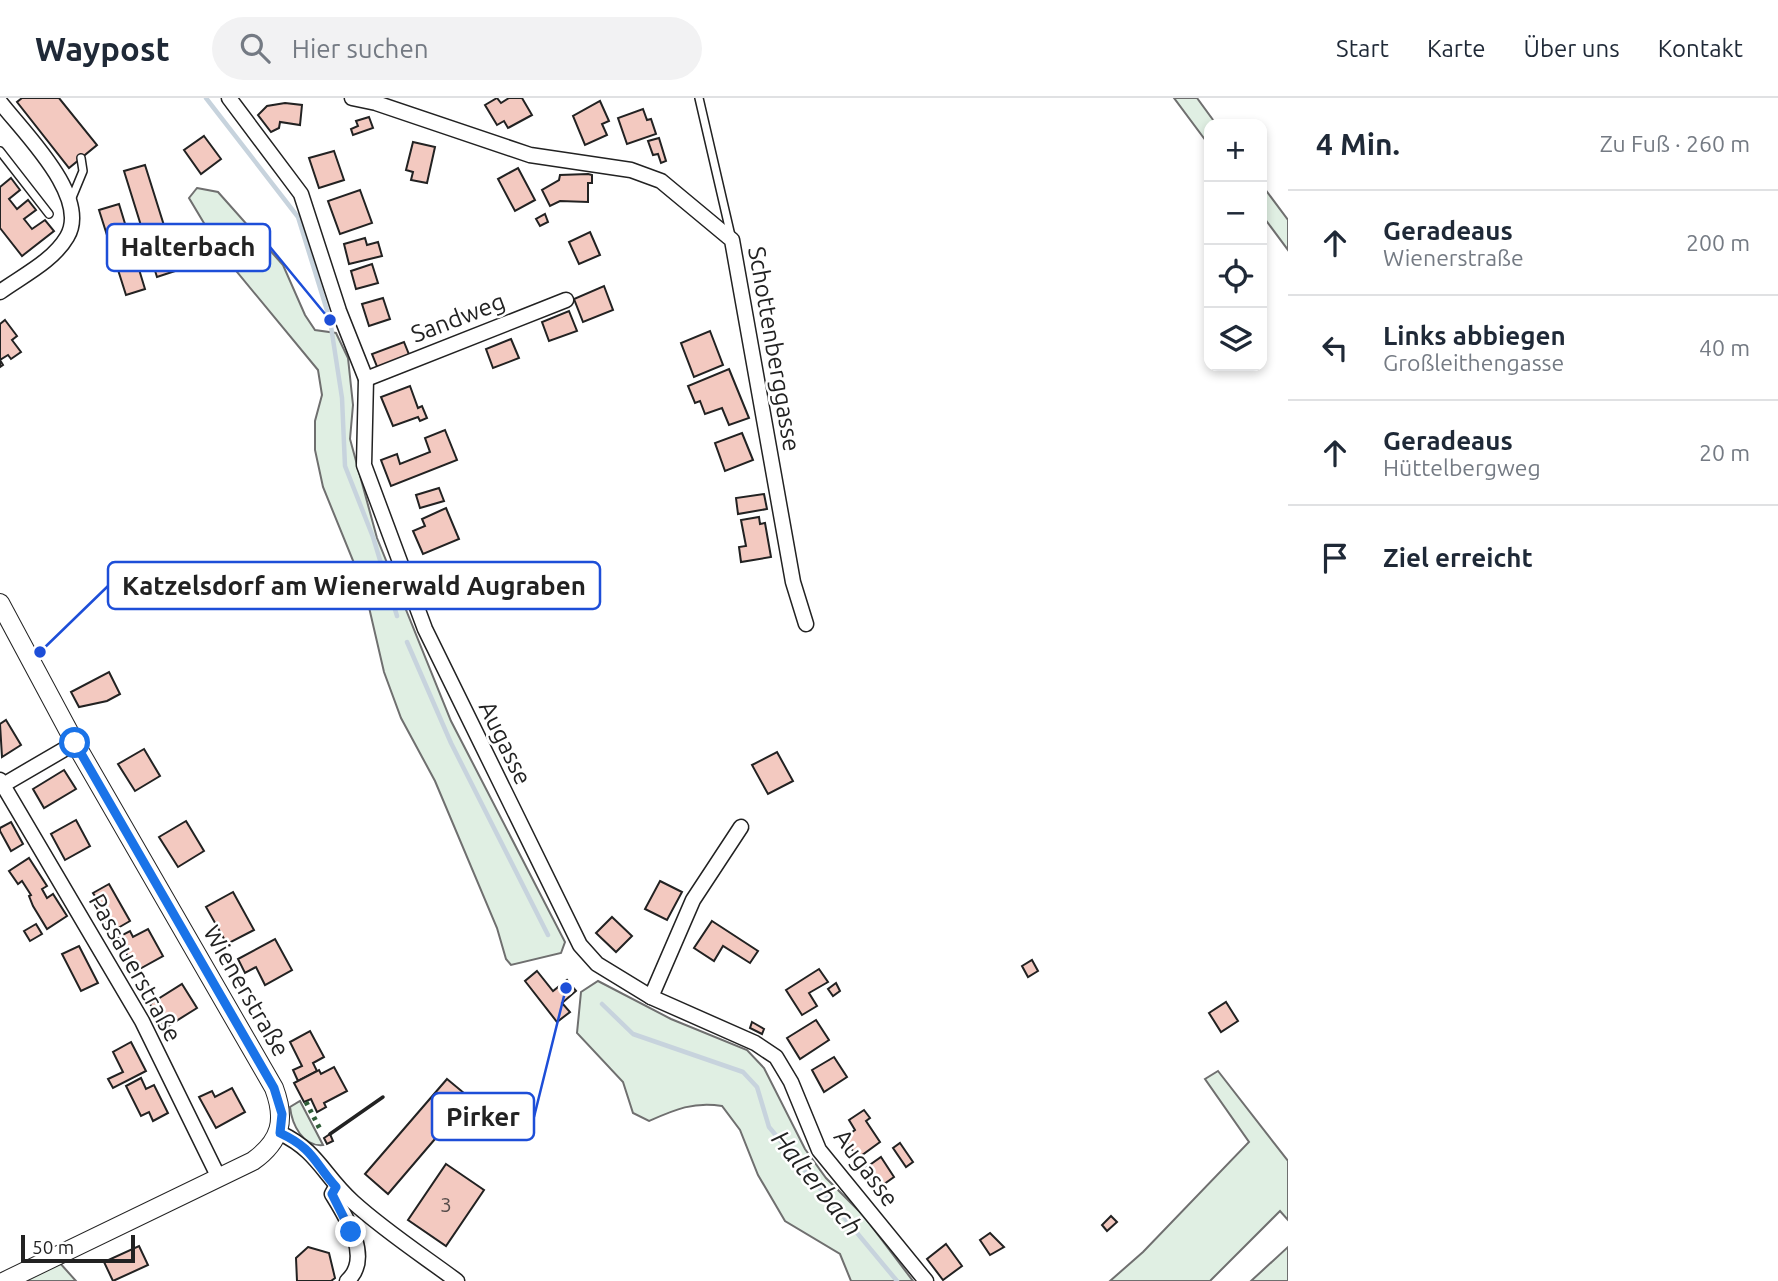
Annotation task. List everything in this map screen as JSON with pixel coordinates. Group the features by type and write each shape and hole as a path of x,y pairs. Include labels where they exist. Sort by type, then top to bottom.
{"street":[{"name":"Augasse","path":"229,98 301,194 339,312 366,379 363,465 425,629 580,946 597,964 651,997 755,1043 776,1057 791,1082 819,1150 926,1281"},
{"name":"Schottenberggasse","path":"352,98 376,103 530,155 631,170 661,181 732,240 793,582 806,624"},
{"path":"0,102 64,184 71,200 69,235 53,254 0,292"},
{"name":"Sandweg","path":"366,379 566,300"},
{"name":"Wienerstraße","path":"0,603 75,743 274,1088 282,1114 280,1133"},
{"name":"Passauerstraße","path":"75,743 1,783 142,1021 219,1178"},
{"path":"651,997 694,900 741,827"},
{"path":"5,1281 219,1178 267,1151 280,1133 310,1151 336,1187 378,1223 457,1281"},
{"path":"336,1187 332,1194 359,1254 357,1265 347,1281"}],"lane":[{"path":"699,98 732,240"},
{"path":"0,151 49,214"},
{"path":"71,200 83,171 81,158"}],"green space":[{"path":"1174,98 1197,98 1212,119 1204,119 1204,138"},
{"path":"197,188 218,192 283,265 305,315 315,330 336,333 348,358 353,405 350,439 377,538 451,721 565,942 561,953 511,965 506,959 497,928 435,781 401,718 384,672 365,590 323,487 315,450 315,421 322,395 318,370 223,255 189,198"},
{"path":"1267,192 1288,220 1288,250 1267,222"},
{"path":"598,981 671,1019 747,1050 764,1068 805,1149 826,1178 863,1215 913,1281 851,1281 840,1254 785,1221 758,1175 740,1130 722,1106 693,1106 649,1121 633,1113 623,1082 577,1033 581,992"},
{"path":"1218,1071 1288,1161 1288,1220 1280,1211 1210,1281 1110,1281 1143,1252 1249,1142 1205,1079"},
{"path":"300,1101 323,1145 316,1145 304,1139 296,1127 290,1107"},
{"path":"1288,1247 1288,1281 1251,1281"},
{"path":"59,1262 76,1281 24,1281"}],"building":[{"path":"22,98 59,98 97,145 69,168 17,102"},
{"path":"497,98 501,103 509,98 522,98 532,115 508,128 504,121 497,125 485,105"},
{"path":"600,101 609,121 602,124 607,135 585,145 573,116"},
{"path":"285,103 302,105 300,125 280,122 279,128 271,132 258,115 267,106"},
{"path":"643,109 647,120 651,119 656,134 627,144 618,118"},
{"path":"369,117 373,128 353,135 351,129 358,126 356,121"},
{"path":"204,136 221,159 201,174 184,150"},
{"path":"659,138 666,161 661,163 658,154 653,155 648,141"},
{"path":"413,142 435,147 427,183 411,180 413,172 406,170"},
{"path":"334,151 344,180 319,188 309,158"},
{"path":"145,165 178,270 157,277 124,171"},
{"path":"518,168 535,200 515,211 498,179"},
{"path":"560,175 592,175 592,183 588,183 588,202 560,201 550,206 542,190 559,180"},
{"path":"11,178 20,190 9,199 17,209 28,200 36,210 24,219 32,229 45,220 54,231 22,256 0,228 0,187"},
{"path":"360,190 372,223 340,234 328,201"},
{"path":"119,204 145,289 126,295 99,210"},
{"path":"545,214 548,222 540,226 536,219"},
{"path":"590,232 600,255 579,264 569,242"},
{"path":"365,238 367,245 378,242 382,256 349,264 344,244"},
{"path":"372,264 378,283 356,289 351,271"},
{"path":"604,286 613,310 583,322 574,299"},
{"path":"383,298 390,319 369,326 362,304"},
{"path":"569,311 577,331 549,341 542,322"},
{"path":"5,320 17,336 12,340 21,352 11,359 8,355 0,360 0,324"},
{"path":"710,331 723,365 694,377 681,343"},
{"path":"511,339 519,358 493,368 486,349"},
{"path":"404,342 410,357 378,369 372,354"},
{"path":"729,369 749,418 729,425 722,408 705,414 700,401 695,403 688,386"},
{"path":"410,386 418,408 422,406 427,418 420,421 418,417 393,426 381,397"},
{"path":"445,430 457,460 391,486 381,460 397,454 400,464 430,452 425,438"},
{"path":"742,433 753,460 725,471 715,443"},
{"path":"439,488 444,501 420,508 416,495"},
{"path":"764,494 767,509 738,514 736,498"},
{"path":"446,508 459,539 423,554 413,531 425,526 422,519"},
{"path":"759,517 760,524 765,523 771,557 741,562 739,547 746,546 741,520"},
{"path":"109,672 120,694 107,701 79,707 71,692"},
{"path":"6,720 21,745 2,757 0,724"},
{"path":"144,749 160,776 135,791 118,764"},
{"path":"777,752 793,781 768,794 752,765"},
{"path":"64,770 76,789 44,808 33,789"},
{"path":"76,820 90,846 65,860 51,834"},
{"path":"186,821 204,851 178,867 159,837"},
{"path":"11,822 23,844 11,851 0,828"},
{"path":"29,858 47,886 42,889 47,898 53,894 67,916 47,929 22,881 18,884 9,871"},
{"path":"660,881 682,892 667,920 645,909"},
{"path":"109,884 130,921 111,932 95,905 99,902 93,893"},
{"path":"233,892 254,930 227,944 206,907"},
{"path":"612,917 632,936 616,952 596,933"},
{"path":"712,921 758,951 750,963 723,946 714,961 694,948"},
{"path":"36,924 42,934 30,941 24,931"},
{"path":"148,929 163,956 136,971 123,947 118,949 113,940 130,931 133,937"},
{"path":"275,939 292,970 265,985 256,967 245,973 238,959"},
{"path":"79,946 98,983 81,991 62,954"},
{"path":"1032,960 1038,971 1028,977 1022,966"},
{"path":"819,969 828,982 809,993 817,1006 802,1015 786,990"},
{"path":"537,971 553,991 567,980 576,991 562,1003 570,1012 557,1022 525,981"},
{"path":"836,983 840,991 833,996 828,989"},
{"path":"182,984 197,1008 165,1028 150,1004"},
{"path":"1226,1002 1238,1021 1221,1032 1209,1013"},
{"path":"816,1020 829,1040 800,1059 787,1038"},
{"path":"752,1022 764,1029 762,1034 750,1028"},
{"path":"310,1031 324,1057 313,1063 317,1071 298,1081 293,1070 302,1066 290,1042"},
{"path":"131,1042 146,1071 113,1088 108,1079 123,1072 113,1052"},
{"path":"834,1057 847,1077 824,1092 812,1070"},
{"path":"334,1067 347,1091 324,1103 326,1107 317,1112 311,1099 304,1102 294,1083 319,1070 321,1074"},
{"path":"141,1078 146,1089 154,1085 168,1113 153,1121 149,1112 141,1116 126,1086"},
{"path":"447,1079 470,1098 388,1194 365,1174"},
{"path":"232,1088 245,1112 216,1128 199,1097 212,1091 215,1097"},
{"path":"864,1110 870,1118 866,1121 880,1142 858,1158 844,1138 855,1130 849,1120"},
{"path":"330,1134 333,1141 327,1144 324,1138"},
{"path":"900,1143 913,1162 906,1167 893,1148"},
{"path":"881,1157 894,1177 877,1189 864,1169"},
{"path":"446,1164 484,1190 446,1246 408,1220"},
{"path":"1111,1216 1117,1222 1107,1231 1102,1225"},
{"path":"990,1233 1004,1247 990,1255 980,1240"},
{"path":"946,1244 962,1266 943,1280 927,1259"},
{"path":"139,1246 148,1265 113,1281 104,1262"},
{"path":"308,1247 329,1253 335,1278 331,1281 297,1281 296,1258"}],"waterway":[{"name":"Halterbach","path":"206,98 298,217 330,320 342,398 345,466 373,537 397,616"},
{"name":"Halterbach","path":"407,642 451,743 548,935"},
{"name":"Halterbach","path":"602,1004 633,1034 743,1072 757,1087 769,1127 897,1281"}],"hedge":[{"path":"306,1102 321,1131"}],"wall":[{"path":"330,1134 383,1097"}],"place":[{"name":"Halterbach","path":"330,320"},
{"name":"Katzelsdorf am Wienerwald Augraben","path":"40,652"},
{"name":"Pirker","path":"566,988"}],"route":[{"path":"75,743 274,1088 281,1104 280,1133 305,1146 314,1156 336,1187 332,1194 351,1232"}]}
